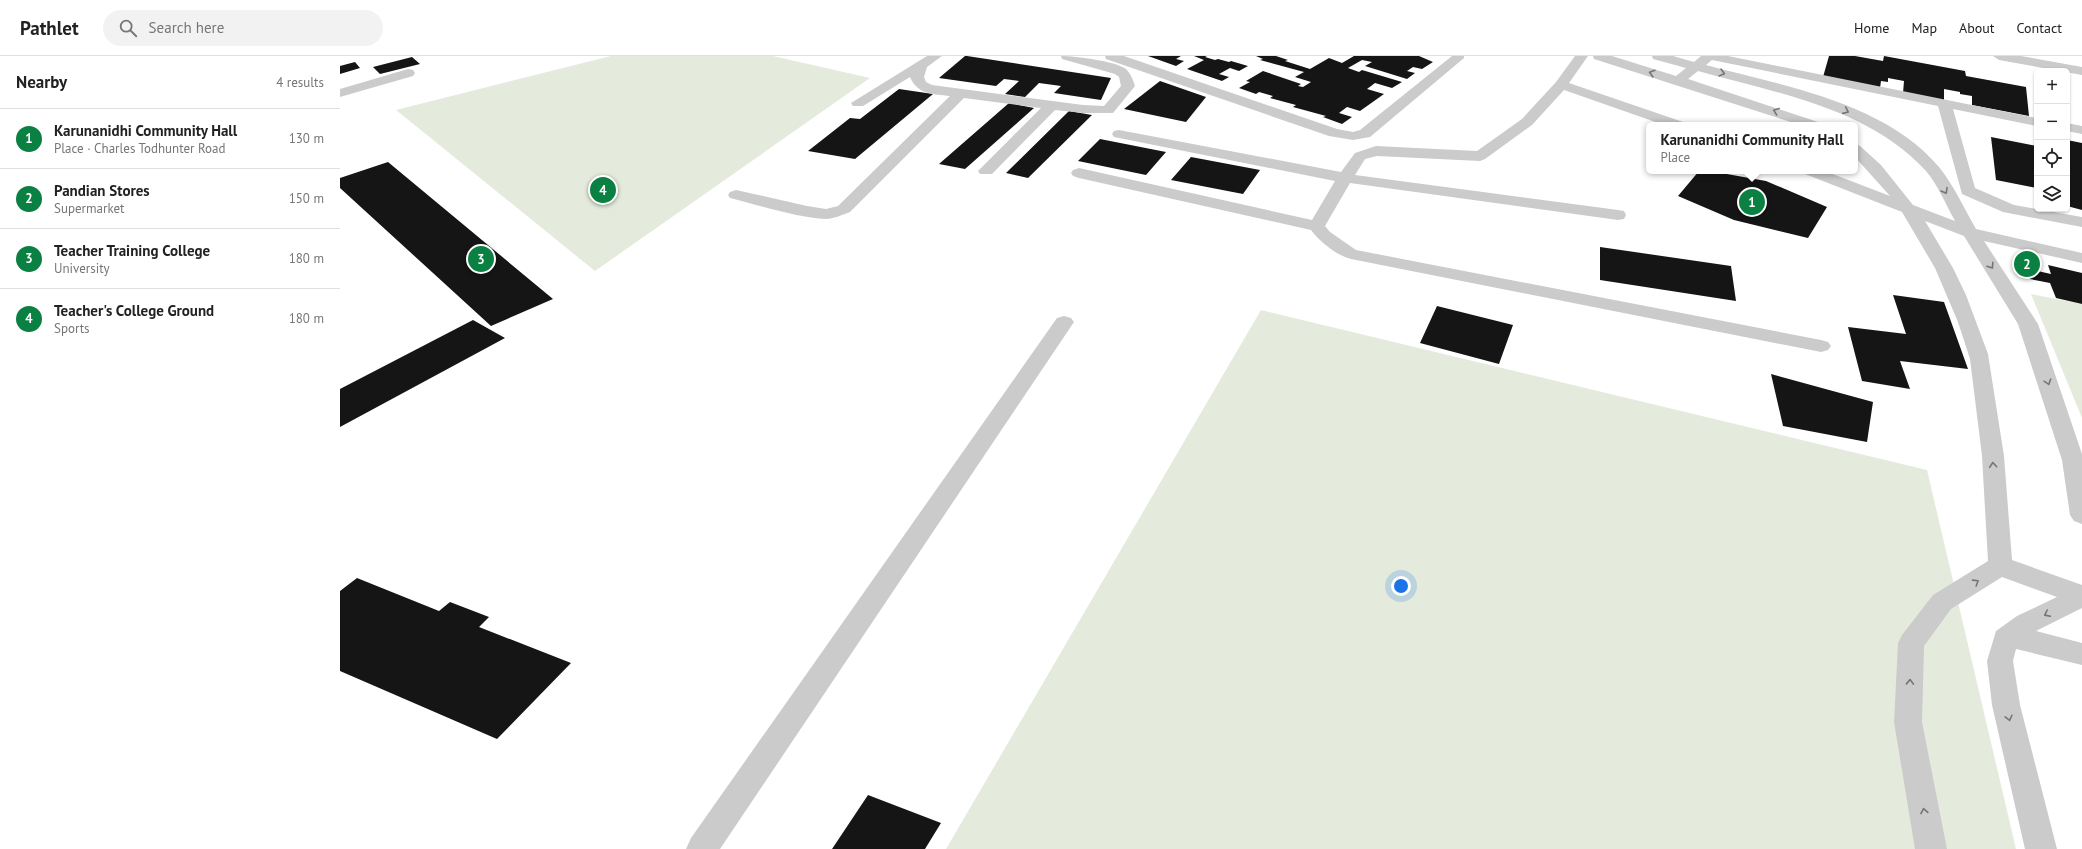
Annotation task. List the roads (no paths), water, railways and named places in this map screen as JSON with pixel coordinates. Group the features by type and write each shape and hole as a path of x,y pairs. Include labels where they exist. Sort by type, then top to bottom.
{"street":[{"path":"858,103 936,56"},
{"path":"921,65 917,77 920,84 928,89 1052,105 1108,110 1128,86 1125,76 1120,71 1067,56"},
{"path":"1111,56 1334,133 1353,136 1364,134 1458,58 1458,56"},
{"path":"1317,226 1345,178 1360,156 1376,151 1480,156 1527,122 1562,85 1582,56"},
{"path":"1599,56 1772,110 1805,122"},
{"path":"1658,56 1820,100 1871,122 1907,145 1933,170 1970,233 2028,324 2073,460 2082,515"},
{"path":"1678,81 1708,56 2034,121"},
{"path":"1999,56 2082,71"},
{"path":"340,93 408,73"},
{"path":"1562,85 1669,122"},
{"path":"736,196 827,214 844,209 961,93"},
{"path":"1944,103 1968,191 1981,199 2005,207 2082,222"},
{"path":"986,171 1052,105"},
{"path":"2070,128 2082,130"},
{"path":"1120,134 1345,178 1618,215"},
{"path":"1858,152 1872,164 1909,209 1954,286 1977,349 1988,412 2000,566"},
{"path":"1079,173 1317,226 1324,236 1351,254 1821,346"},
{"path":"1819,174 1970,233 2082,258"},
{"path":"702,849 1064,322"},
{"path":"2000,566 2082,595"},
{"path":"1931,849 1908,722 1912,643 1942,602 2000,566"},
{"path":"2041,849 2006,705 2000,661 2005,639 2026,624 2082,595"},
{"path":"2010,636 2082,654"}],"place":[{"name":"Teacher's College Ground","path":"603,190"},
{"name":"Karunanidhi Community Hall","path":"1752,202"},
{"name":"Teacher Training College","path":"481,259"},
{"name":"Pandian Stores","path":"2027,264"}]}
